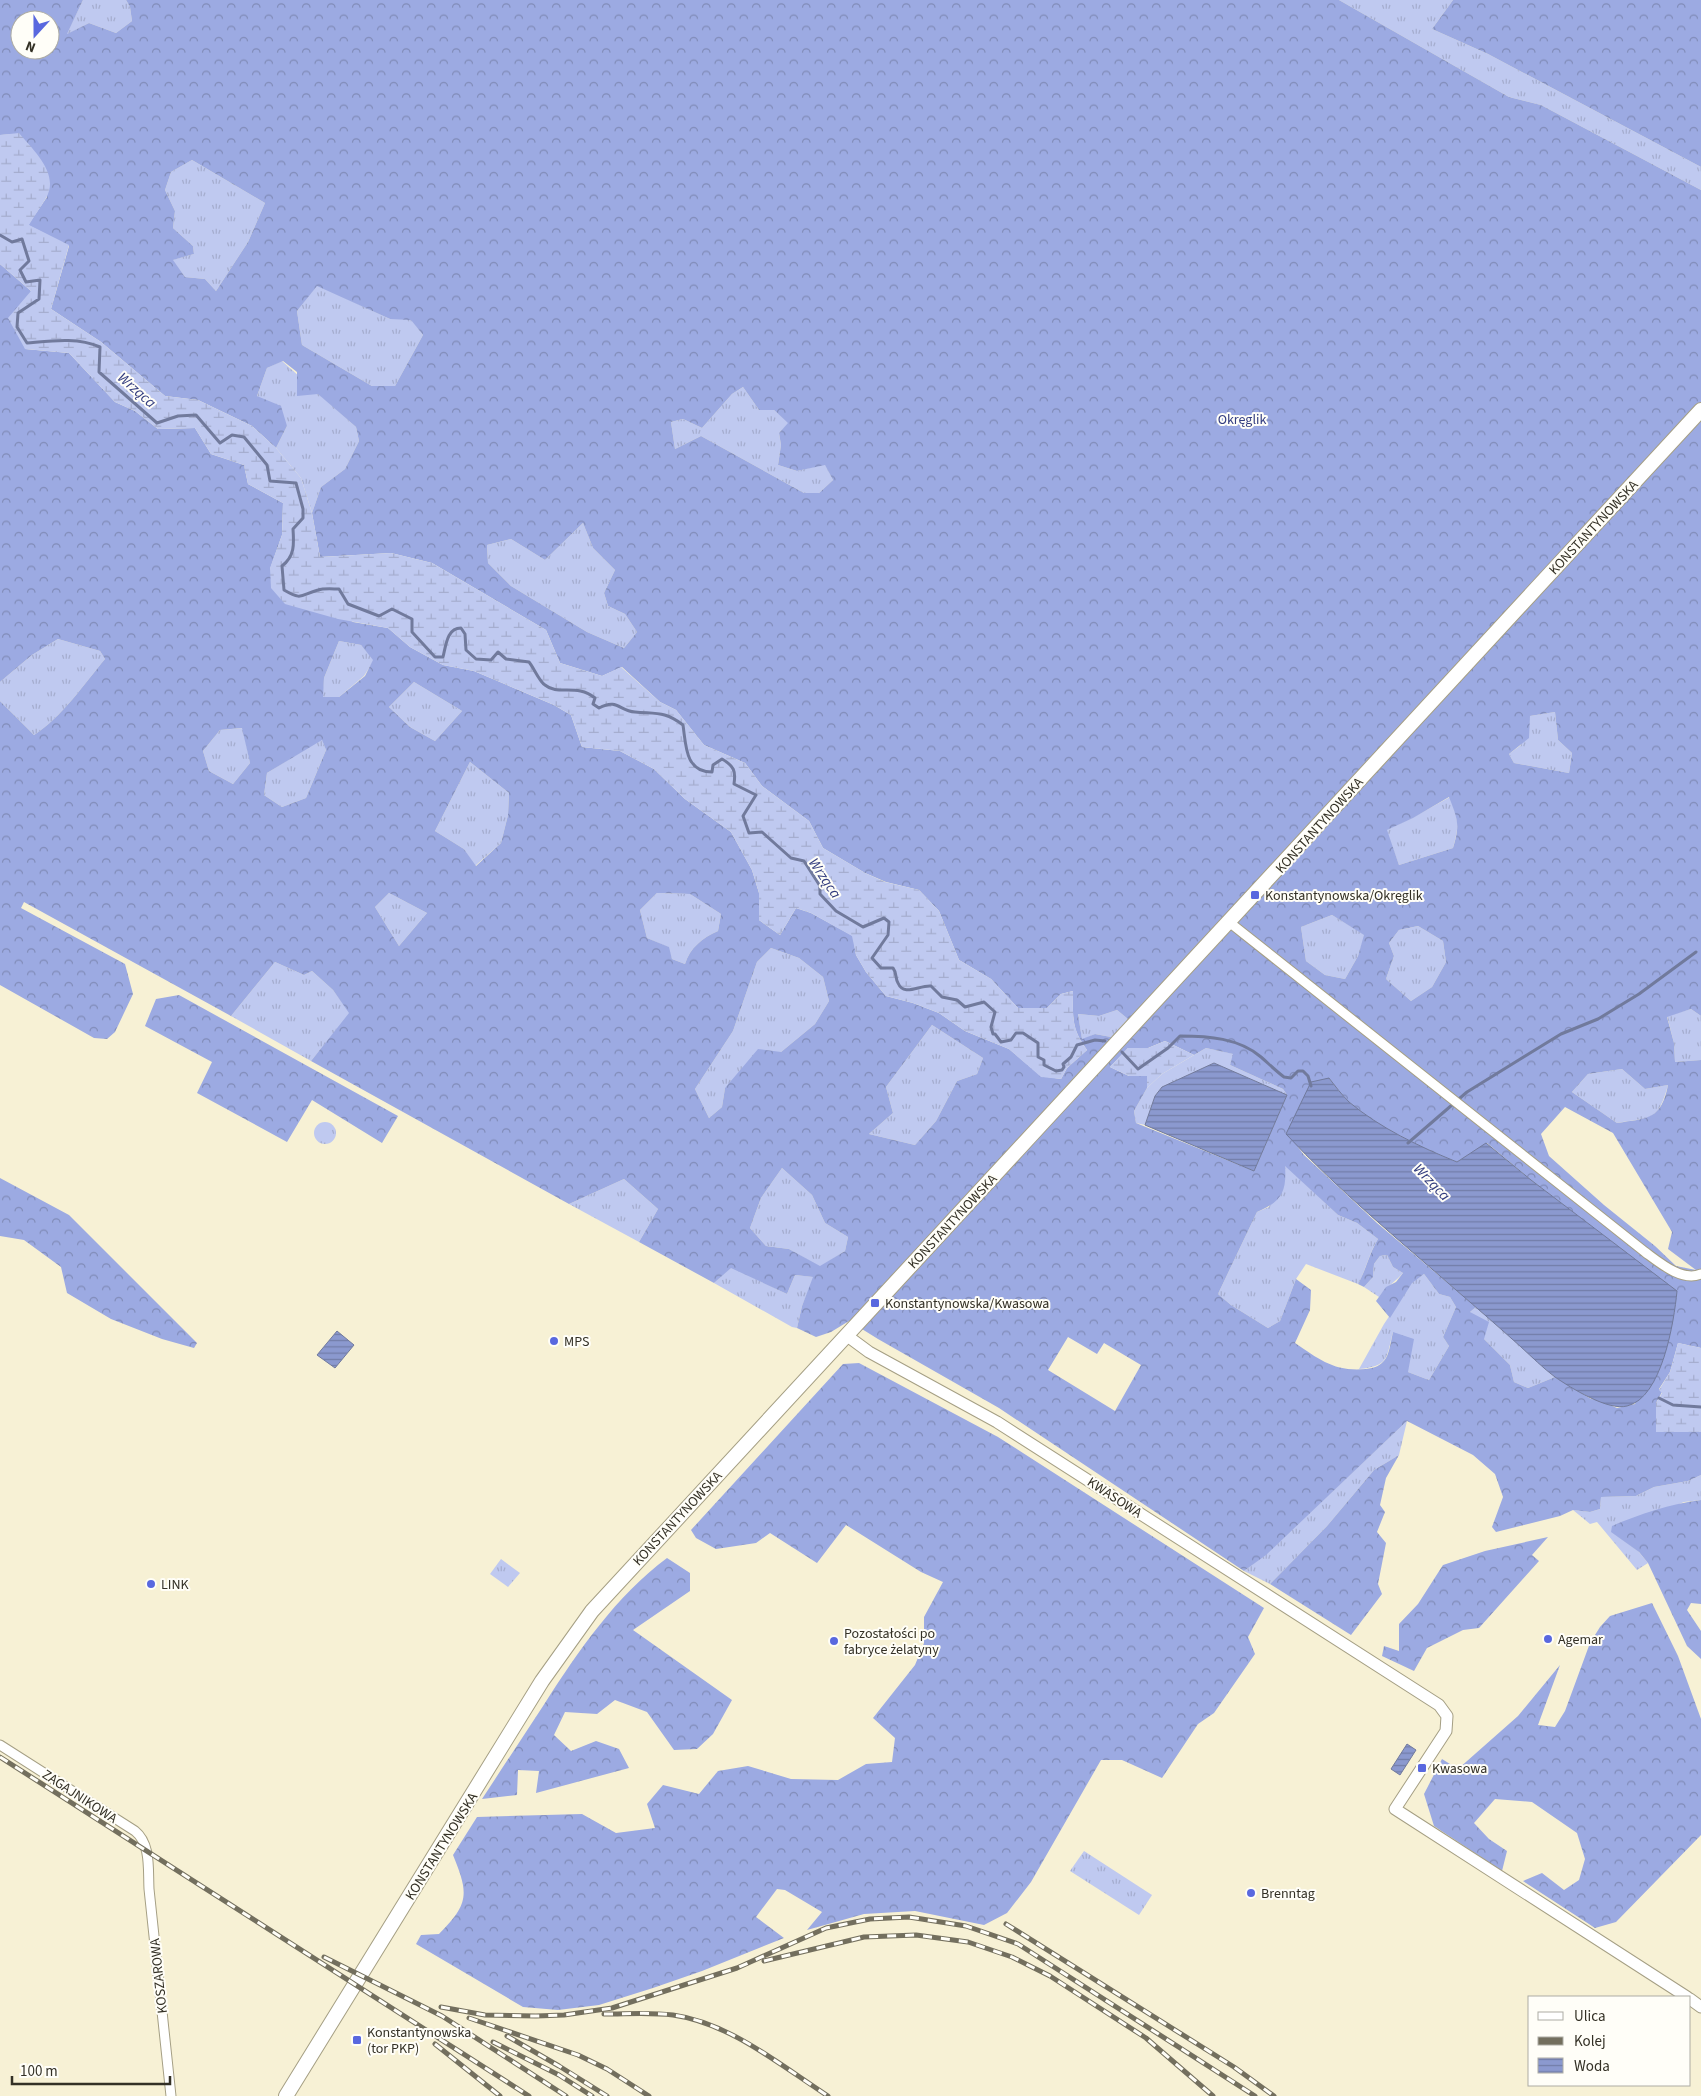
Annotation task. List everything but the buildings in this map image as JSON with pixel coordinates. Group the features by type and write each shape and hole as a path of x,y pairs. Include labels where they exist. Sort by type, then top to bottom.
{"main road":[{"name":"KONSTANTYNOWSKA","path":"286,2096 542,1681 570,1640 616,1584 1230,922 1701,410"}],"street":[{"path":"1230,922 1645,1252 1667,1267 1687,1277 1695,1277 1701,1274"},
{"name":"KWASOWA","path":"846,1335 869,1352 997,1422 1439,1705 1447,1716 1446,1731 1395,1809 1685,1996"},
{"name":"ZAGAJNIKOWA","path":"0,1745 134,1831 143,1839 147,1856"},
{"name":"KOSZAROWA","path":"147,1856 170,2096"}],"green space":[{"name":"Okręglik","path":"0,0 83,0 67,34 89,23 116,33 132,21 130,7 126,0 1339,0 1509,97 1541,105 1701,190 1701,1016 1691,1009 1667,1017 1674,1043 1675,1062 1701,1060 1701,1348 1678,1343 1670,1372 1659,1389 1662,1392 1656,1403 1656,1431 1701,1432 1701,1475 1688,1481 1654,1487 1636,1496 1601,1497 1600,1509 1590,1512 1573,1510 1560,1516 1496,1532 1492,1527 1503,1497 1495,1474 1473,1455 1407,1421 1266,1555 1244,1571 999,1408 849,1321 831,1332 816,1337 797,1328 802,1306 813,1277 795,1275 787,1294 731,1268 714,1283 639,1242 658,1209 624,1179 569,1204 311,1061 349,1013 333,990 312,971 304,975 275,962 231,1016 24,902 21,908 125,964 133,994 115,1032 107,1039 94,1038 0,985 0,701 34,735 63,710 105,659 100,651 58,639 32,655 0,682 0,264 31,291 25,349 69,353 115,402 135,411 158,429 195,428 211,454 244,465 248,484 283,503 282,535 270,569 353,622 388,628 410,647 443,665 474,671 554,705 571,715 582,747 620,751 654,769 685,799 731,832 752,870 759,893 759,920 780,935 796,908 811,913 853,936 856,955 866,972 886,996 913,1003 939,1013 965,1031 1009,1049 1041,1076 1061,1079 1067,1068 1087,1050 1078,1035 1074,1022 1073,991 1061,994 1047,1008 1018,1008 991,979 959,960 939,911 919,890 886,882 865,873 823,848 809,821 762,786 745,763 704,745 676,710 660,702 622,667 602,676 560,663 546,630 432,563 391,553 320,557 312,513 321,487 345,469 359,441 356,427 318,394 297,396 297,372 283,361 267,368 257,396 281,406 287,426 276,448 252,426 198,400 165,396 101,342 51,309 69,246 28,225 47,197 19,134 0,135","holes":["192,160 265,203 248,242 216,291 205,279 185,277 173,260 194,254 193,246 173,228 175,211 165,190 171,172","317,286 390,319 411,320 423,335 395,386 372,386 302,345 297,311","743,387 759,410 774,410 788,423 779,433 781,445 778,465 797,471 825,465 833,480 819,493 804,493 701,436 675,449 671,422 683,419 702,428 732,394","583,523 593,548 615,570 604,593 608,606 625,614 637,632 624,648 587,632 511,586 488,563 487,545 511,539 545,560","339,641 361,645 373,660 365,676 339,697 323,697 324,678","414,682 462,711 435,741 410,727 389,707","1555,712 1558,740 1572,753 1569,773 1514,763 1509,754 1529,738 1530,716","242,728 250,763 233,784 209,771 203,751 220,730","322,740 326,750 306,798 282,807 264,795 267,773","470,762 509,793 508,815 501,843 476,866 464,849 435,831","1449,797 1457,822 1457,834 1453,848 1399,865 1387,830 1413,818","389,893 427,913 399,946 375,907","657,893 690,894 721,914 718,931 697,944 685,964 672,959 669,947 647,938 640,910","1332,915 1364,935 1358,956 1345,979 1325,975 1306,961 1301,927","1418,926 1443,941 1446,962 1432,987 1411,1001 1386,979 1394,956 1389,943 1399,930","771,948 799,958 823,977 829,1001 815,1024 781,1052 758,1049 725,1088 722,1107 709,1118 695,1089 733,1031 757,962","1117,1010 1128,1019 1111,1037 1095,1034 1082,1039 1078,1014 1099,1016","932,1025 983,1058 977,1074 957,1081 936,1121 915,1145 869,1134 893,1113 886,1087","1165,1041 1194,1055 1206,1048 1233,1054 1230,1065 1283,1089 1287,1095 1254,1171 1136,1123 1134,1111 1147,1088 1147,1076 1129,1076 1110,1067 1128,1048 1148,1048","1622,1069 1645,1089 1668,1085 1661,1105 1652,1115 1637,1120 1617,1123 1572,1092 1588,1074","1329,1078 1349,1102 1374,1121 1414,1144 1457,1162 1487,1143 1531,1180 1676,1291 1635,1404 1617,1408 1591,1399 1555,1377 1528,1388 1514,1382 1510,1365 1484,1339 1489,1322 1470,1312 1476,1307 1377,1223 1304,1155 1298,1147","1565,1107 1613,1133 1672,1232 1668,1249 1696,1270 1676,1266 1655,1246 1604,1205 1549,1156 1541,1134","1285,1166 1338,1215 1357,1223 1378,1239 1358,1284 1364,1287 1373,1277 1374,1264 1380,1256 1387,1255 1393,1267 1403,1273 1396,1282 1386,1287 1376,1301 1390,1318 1412,1283 1424,1274 1439,1294 1450,1297 1456,1307 1443,1337 1449,1346 1429,1380 1408,1372 1414,1339 1393,1332 1384,1361 1377,1366 1366,1369 1345,1369 1328,1364 1295,1343 1310,1310 1311,1290 1296,1279 1280,1321 1268,1328 1231,1305 1218,1294 1257,1212 1277,1200 1283,1189","782,1168 812,1195 825,1223 848,1237 845,1251 820,1266 789,1249 766,1246 750,1228 761,1198","1068,1337 1097,1354 1104,1343 1141,1365 1115,1411 1048,1370"]},
{"path":"83,0 126,0 130,7 132,21 116,33 89,23 66,35"},
{"path":"1339,0 1453,0 1432,29 1488,54 1701,167 1701,190 1541,105 1509,97"},
{"path":"1453,0 1701,0 1701,167 1488,54 1432,29"},
{"path":"19,133 38,155 48,172 50,180 46,198 29,225 69,245 51,309 101,342 165,396 198,400 252,426 276,448 301,478 312,513 320,557 391,553 432,563 546,630 560,663 602,676 621,667 660,702 676,710 704,745 745,763 762,786 809,821 823,848 865,873 885,882 919,890 939,911 959,960 991,979 1018,1008 1047,1008 1061,994 1073,991 1074,1022 1078,1035 1087,1050 1067,1068 1061,1079 1041,1077 1009,1049 965,1031 939,1013 913,1003 886,996 866,972 856,955 852,936 811,913 796,908 780,935 759,920 759,893 752,870 731,832 685,799 654,769 620,751 582,747 571,715 554,705 474,671 443,665 410,647 388,628 338,619 285,604 271,588 270,568 282,535 283,503 248,484 244,465 211,454 195,428 158,429 135,411 115,402 69,353 25,349 8,318 31,291 0,264 0,135"},
{"path":"192,160 265,203 248,242 216,291 205,279 185,277 172,260 194,254 193,246 173,228 175,211 165,190 171,172"},
{"path":"317,285 390,319 411,319 423,335 395,386 372,386 302,345 297,311"},
{"path":"282,361 356,427 359,441 345,469 321,487 312,513 301,478 276,448 287,426 257,396 267,368"},
{"path":"743,387 759,410 774,410 789,423 779,433 781,445 778,465 797,471 825,464 833,480 819,493 804,493 701,436 675,449 671,422 683,419 702,428 732,394"},
{"path":"583,523 593,548 615,570 604,593 608,606 625,614 637,632 624,648 587,632 511,586 488,563 487,545 511,539 545,560"},
{"path":"58,639 100,651 105,659 63,710 34,735 0,701 0,682 32,655"},
{"path":"339,641 361,645 374,660 364,676 339,697 322,697 324,678"},
{"path":"414,682 462,711 435,741 410,727 389,707"},
{"path":"1555,712 1558,740 1572,753 1569,773 1514,763 1509,754 1521,745 1530,716"},
{"path":"243,728 250,763 233,784 209,771 203,751 220,730"},
{"path":"322,739 326,750 306,798 282,807 264,795 267,773"},
{"path":"470,762 509,793 508,815 501,843 475,866 464,849 435,831"},
{"path":"1450,797 1457,822 1457,833 1453,848 1399,865 1386,830"},
{"path":"389,893 427,913 399,946 375,907"},
{"path":"657,893 690,894 721,914 718,931 697,944 685,964 672,959 668,947 647,938 640,910"},
{"path":"1332,915 1365,935 1358,956 1345,979 1325,975 1306,961 1301,927"},
{"path":"1418,926 1443,941 1446,962 1432,987 1411,1001 1386,979 1394,956 1389,943 1399,930"},
{"path":"771,948 799,958 823,977 829,1001 815,1024 781,1052 725,1088 722,1107 709,1118 695,1089 733,1031 757,962"},
{"path":"275,962 304,975 312,971 333,990 350,1013 311,1061 231,1016"},
{"path":"179,995 398,1116 382,1143 312,1100 287,1142 197,1093 212,1062 145,1026 156,999"},
{"path":"1691,1009 1701,1016 1701,1060 1675,1062 1674,1043 1667,1016"},
{"path":"1117,1010 1128,1019 1111,1037 1095,1034 1082,1040 1078,1014 1099,1016"},
{"path":"932,1025 983,1058 977,1074 957,1081 936,1121 915,1145 869,1134 893,1113 886,1087"},
{"path":"1165,1041 1194,1055 1162,1074 1147,1088 1147,1076 1129,1076 1110,1067 1128,1048 1148,1048"},
{"path":"1206,1048 1234,1054 1230,1065 1283,1089 1287,1095 1214,1063 1162,1087 1155,1096 1145,1125 1136,1123 1134,1111 1147,1088 1162,1074"},
{"path":"1622,1069 1645,1089 1668,1085 1661,1106 1652,1116 1617,1123 1572,1092 1588,1074"},
{"path":"325,1122 333,1125 336,1133 333,1141 325,1144 317,1141 314,1133 317,1125"},
{"path":"1285,1165 1338,1215 1357,1223 1378,1239 1358,1284 1306,1264 1296,1279 1280,1321 1268,1328 1231,1305 1218,1294 1257,1212 1269,1207"},
{"path":"782,1168 812,1195 825,1223 848,1237 845,1251 820,1267 789,1249 766,1246 750,1228 761,1198"},
{"path":"0,1178 69,1215 197,1343 194,1348 162,1339 111,1319 67,1293 61,1267 24,1240 0,1236"},
{"path":"624,1179 658,1209 639,1242 569,1204"},
{"path":"1387,1255 1393,1267 1403,1273 1379,1297 1364,1287 1373,1277 1374,1264 1380,1256"},
{"path":"731,1267 787,1294 795,1275 814,1277 802,1306 797,1328 792,1327 714,1283"},
{"path":"1424,1274 1439,1294 1450,1297 1456,1307 1443,1337 1449,1346 1429,1380 1408,1372 1393,1332 1385,1360 1376,1366 1359,1369 1384,1324 1412,1282"},
{"path":"1476,1307 1555,1377 1528,1388 1514,1382 1510,1365 1484,1339 1470,1312"},
{"path":"1678,1343 1701,1348 1701,1432 1656,1432 1656,1403 1662,1393 1659,1390 1670,1372"},
{"path":"859,1363 998,1437 1264,1608 1248,1637 1255,1654 1214,1713 1198,1724 1162,1778 1122,1760 1101,1760 1031,1882 1007,1913 984,1925 915,1911 864,1914 807,1930 822,1912 785,1890 777,1889 756,1917 784,1938 702,1971 653,1988 599,2005 558,2010 523,2007 416,1944 421,1935 439,1934 449,1924 461,1906 464,1889 453,1855 477,1817 582,1814 616,1833 655,1828 647,1804 663,1785 699,1794 718,1771 748,1766 791,1779 838,1780 866,1764 892,1762 895,1738 873,1718 915,1665 924,1643 924,1617 943,1582 921,1572 846,1525 817,1563 770,1533 756,1543 716,1549 696,1538 691,1530 843,1364"},
{"path":"1407,1421 1399,1455 1374,1470 1327,1526 1270,1584 1244,1571 1266,1554"},
{"path":"1399,1455 1386,1478 1380,1505 1385,1512 1377,1532 1386,1543 1378,1584 1382,1594 1351,1635 1270,1584 1327,1526 1374,1470"},
{"path":"1701,1475 1701,1500 1684,1502 1612,1532 1638,1551 1648,1563 1637,1570 1597,1522 1590,1524 1573,1510 1590,1512 1600,1509 1601,1497 1636,1496 1654,1487 1688,1481"},
{"path":"1701,1500 1701,1604 1691,1603 1687,1610 1701,1631 1701,1659 1687,1646 1648,1563 1639,1552 1611,1532 1612,1526 1633,1517"},
{"path":"1548,1537 1532,1555 1539,1561 1479,1628 1463,1630 1427,1648 1414,1671 1382,1656 1384,1646 1399,1651 1399,1624 1418,1604 1443,1565 1485,1551"},
{"path":"667,1558 690,1573 690,1591 633,1630 732,1700 713,1734 697,1749 674,1750 647,1712 615,1700 597,1714 565,1712 554,1735 571,1751 596,1741 619,1749 629,1768 536,1793 539,1771 518,1770 517,1795 482,1799 585,1644 631,1589"},
{"path":"501,1559 520,1573 508,1587 490,1574"},
{"path":"1652,1603 1678,1656 1701,1719 1701,1835 1616,1922 1595,1928 1523,1881 1542,1873 1564,1890 1579,1880 1585,1859 1577,1833 1532,1802 1495,1799 1474,1823 1489,1839 1507,1851 1502,1871 1434,1826 1424,1794 1442,1759 1458,1769 1518,1716 1560,1665 1538,1725 1555,1727 1565,1711 1590,1643 1600,1627 1610,1616"},
{"path":"1084,1851 1152,1895 1139,1915 1070,1871"}],"water":[{"path":"1214,1063 1287,1095 1254,1171 1145,1125 1155,1096 1162,1087"},
{"path":"1329,1078 1349,1102 1374,1120 1415,1143 1457,1162 1486,1143 1531,1180 1677,1291 1673,1321 1664,1357 1649,1389 1639,1400 1627,1406 1610,1405 1590,1398 1555,1377 1369,1214 1306,1155 1286,1134 1311,1082"},
{"path":"337,1331 354,1345 335,1368 317,1355"},
{"path":"1407,1744 1416,1750 1400,1775 1391,1769"}],"waterway":[{"name":"Wrząca","path":"0,235 12,242 22,239 29,261 20,270 26,282 40,280 39,299 18,313 17,327 27,343 73,341 100,347 99,372 157,423 178,416 196,415 220,443 232,435 244,437 267,465 270,481 296,483 303,509 303,518 293,529 291,554 282,566 284,590 298,596 320,589 339,589 348,604 379,616 392,609 412,619 412,632 435,657 443,657 450,634 456,629 461,628 465,634 466,650 476,659 491,660 498,652 506,659 529,662 541,681 550,688 556,690 575,690 588,694 595,698 593,704 599,708 610,704 630,711 671,717 683,725 688,756 696,767 703,771 712,772 713,765 722,759 733,769 735,776 734,784 756,795 743,816 749,833 762,832 791,858 804,861 820,886 820,894 836,911 863,927 884,918 889,922 888,935 872,958 881,968 893,968 901,987 908,990 931,986 942,997 957,1000 965,1007 984,1002 995,1012 991,1027 993,1034 1001,1042 1011,1040 1016,1033 1023,1033 1038,1043 1038,1057 1044,1060 1044,1065 1056,1071 1062,1070 1063,1064 1071,1057 1077,1045 1095,1040 1105,1041"},
{"path":"1408,1143 1467,1092 1561,1034 1598,1019 1639,994 1696,952"},
{"name":"Wrząca","path":"1122,1052 1138,1069 1168,1048 1180,1036 1223,1039 1252,1051 1284,1077 1291,1078 1298,1071 1303,1071 1308,1076 1311,1086"},
{"name":"Wrząca","path":"1659,1398 1673,1405 1701,1407"}],"railway":[{"path":"0,1757 529,2096"},
{"path":"441,2007 485,2015 536,2016 564,2015 612,2008 737,1968 826,1928 870,1919 909,1917 966,1926 1018,1944 1255,2096"},
{"path":"1006,1924 1234,2067 1274,2096"},
{"path":"764,1961 864,1937 916,1935 968,1942 1012,1957 1050,1976 1146,2038 1213,2096"},
{"path":"324,1957 442,2016 566,2096"},
{"path":"604,2014 647,2013 673,2015 715,2027 754,2047 828,2096"},
{"path":"469,2018 578,2055 607,2069 649,2096"},
{"path":"507,2036 607,2096"},
{"path":"493,2042 559,2075 592,2096"},
{"path":"435,2044 500,2096"}],"place":[{"name":"Konstantynowska/Okręglik","path":"1255,895"},
{"name":"Konstantynowska/Kwasowa","path":"875,1303"},
{"name":"MPS","path":"554,1341"},
{"name":"LINK","path":"151,1584"},
{"name":"Agemar","path":"1548,1639"},
{"name":"Pozostałości po fabryce żelatyny","path":"834,1641"},
{"name":"Kwasowa","path":"1422,1768"},
{"name":"Brenntag","path":"1251,1893"},
{"name":"Konstantynowska (tor PKP)","path":"357,2040"}]}
